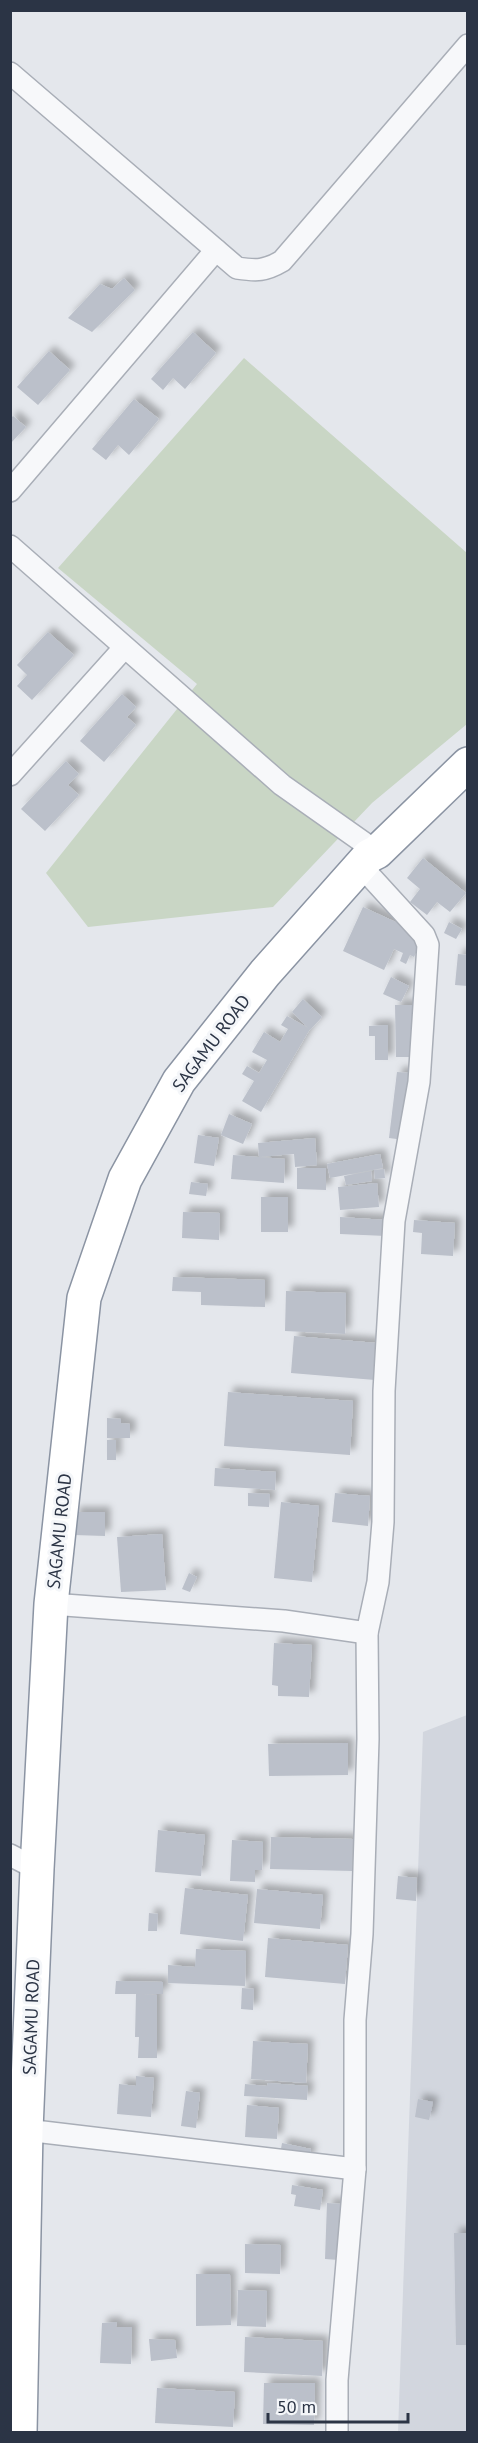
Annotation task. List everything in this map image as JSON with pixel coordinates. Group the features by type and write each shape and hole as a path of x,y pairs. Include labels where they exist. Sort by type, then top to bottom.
{"highway":[{"name":"SAGAMU ROAD","path":"20,2433 26,2130 24,1862 84,1298 125,1179 179,1081 266,973 369,859 468,764"}],"street":[{"path":"10,73 237,268 268,270 282,261 468,45"},
{"path":"10,491 216,250"},
{"path":"10,546 124,648 369,859 424,935 428,945 419,1082 394,1221 384,1391 383,1522 378,1582 367,1633 368,1739 362,1934 356,2020 355,2169 337,2380 337,2433"},
{"path":"10,775 124,648"},
{"path":"51,1604 284,1621 367,1633"},
{"path":"26,2130 355,2169"}],"shaded area":[{"path":"467,1715 467,2432 398,2432 423,1732"}],"green space":[{"path":"244,358 467,553 467,724 372,803 273,907 88,927 46,873 197,684 58,568"}],"building":[{"path":"124,278 135,290 92,332 68,318 100,284 112,289"},
{"path":"193,332 216,353 185,389 173,378 163,390 151,379"},
{"path":"49,351 70,370 38,405 17,387"},
{"path":"134,399 159,419 129,455 118,445 106,460 92,449"},
{"path":"13,416 26,427 10,444 10,419"},
{"path":"48,632 74,655 32,700 17,686 27,675 17,665"},
{"path":"122,694 136,707 127,717 136,725 104,762 80,741"},
{"path":"66,761 79,774 68,785 79,795 45,831 21,809"},
{"path":"423,858 466,893 450,912 437,902 427,915 410,902 420,889 407,878"},
{"path":"363,907 424,935 414,957 410,955 406,964 400,961 403,953 394,949 384,970 343,951"},
{"path":"449,922 462,929 456,939 444,933"},
{"path":"458,954 468,955 468,986 455,985"},
{"path":"391,977 409,986 401,1002 383,994"},
{"path":"303,999 322,1017 310,1030 292,1012"},
{"path":"395,1005 416,1005 417,1057 396,1057"},
{"path":"287,1016 310,1029 261,1112 242,1101 254,1081 242,1074 247,1066 259,1073 267,1060 252,1052 264,1032 280,1042 288,1029 281,1025"},
{"path":"388,1025 388,1060 375,1060 375,1036 369,1036 369,1026"},
{"path":"397,1072 412,1073 404,1140 389,1138"},
{"path":"229,1114 252,1124 243,1144 221,1135"},
{"path":"198,1135 219,1138 214,1166 194,1163"},
{"path":"315,1138 317,1165 295,1167 294,1154 259,1157 258,1143"},
{"path":"380,1154 383,1168 330,1178 327,1164"},
{"path":"233,1155 285,1159 284,1183 231,1179"},
{"path":"297,1168 326,1168 326,1190 297,1189"},
{"path":"384,1169 385,1178 375,1179 374,1170"},
{"path":"371,1171 372,1181 346,1185 344,1176"},
{"path":"191,1182 208,1184 206,1196 189,1194"},
{"path":"377,1183 379,1207 340,1210 338,1187"},
{"path":"261,1197 288,1197 288,1232 261,1232"},
{"path":"183,1212 220,1213 219,1240 182,1238"},
{"path":"340,1217 386,1220 386,1236 340,1234"},
{"path":"414,1220 455,1223 453,1256 421,1254 422,1233 413,1232"},
{"path":"173,1277 265,1280 265,1307 201,1305 201,1292 172,1291"},
{"path":"286,1291 346,1293 345,1334 285,1331"},
{"path":"294,1336 377,1343 375,1380 291,1373"},
{"path":"228,1392 353,1401 350,1455 224,1446"},
{"path":"107,1418 121,1419 121,1423 130,1424 130,1438 107,1438"},
{"path":"107,1440 116,1440 116,1460 107,1460"},
{"path":"215,1468 276,1472 275,1490 214,1486"},
{"path":"248,1493 270,1494 269,1507 248,1506"},
{"path":"335,1493 370,1496 368,1526 332,1522"},
{"path":"281,1502 319,1506 312,1582 274,1578"},
{"path":"74,1512 105,1512 105,1536 74,1535"},
{"path":"162,1534 166,1590 121,1592 117,1537"},
{"path":"189,1573 197,1577 190,1592 182,1589"},
{"path":"274,1643 312,1645 309,1697 278,1696 278,1686 272,1685"},
{"path":"348,1743 348,1775 269,1776 268,1744"},
{"path":"158,1830 205,1835 201,1876 155,1872"},
{"path":"271,1837 353,1839 352,1871 270,1869"},
{"path":"232,1840 263,1842 262,1870 255,1870 255,1882 230,1881"},
{"path":"398,1876 417,1878 416,1901 396,1899"},
{"path":"185,1888 248,1895 243,1941 180,1934"},
{"path":"257,1889 323,1895 320,1929 254,1923"},
{"path":"149,1913 158,1914 157,1931 148,1931"},
{"path":"268,1938 348,1945 345,1984 265,1977"},
{"path":"196,1949 246,1951 245,1986 168,1983 168,1965 195,1967"},
{"path":"116,1981 163,1982 163,1994 143,1994 157,1995 157,2058 138,2058 139,2037 135,2037 136,1994 115,1994"},
{"path":"242,1988 254,1989 253,2010 241,2009"},
{"path":"253,2041 308,2044 306,2083 251,2079"},
{"path":"136,2076 154,2078 151,2117 117,2114 119,2084 136,2086"},
{"path":"268,2083 308,2086 307,2100 244,2096 245,2084 267,2086"},
{"path":"186,2091 200,2093 196,2128 181,2126"},
{"path":"418,2099 433,2102 429,2120 415,2117"},
{"path":"247,2105 279,2108 277,2139 245,2137"},
{"path":"282,2143 311,2149 308,2161 280,2155"},
{"path":"292,2185 323,2190 320,2210 294,2206 296,2195 291,2194"},
{"path":"327,2203 341,2204 339,2260 325,2259"},
{"path":"454,2233 468,2233 468,2345 456,2345"},
{"path":"245,2244 281,2245 280,2274 245,2273"},
{"path":"196,2274 230,2274 231,2325 196,2326"},
{"path":"238,2290 267,2291 266,2327 237,2326"},
{"path":"117,2322 116,2327 132,2327 131,2364 100,2363 102,2323"},
{"path":"245,2337 323,2341 322,2376 244,2372"},
{"path":"149,2339 175,2340 177,2358 151,2361"},
{"path":"264,2383 315,2383 314,2425 263,2424"},
{"path":"157,2388 235,2392 233,2427 155,2423"}]}
